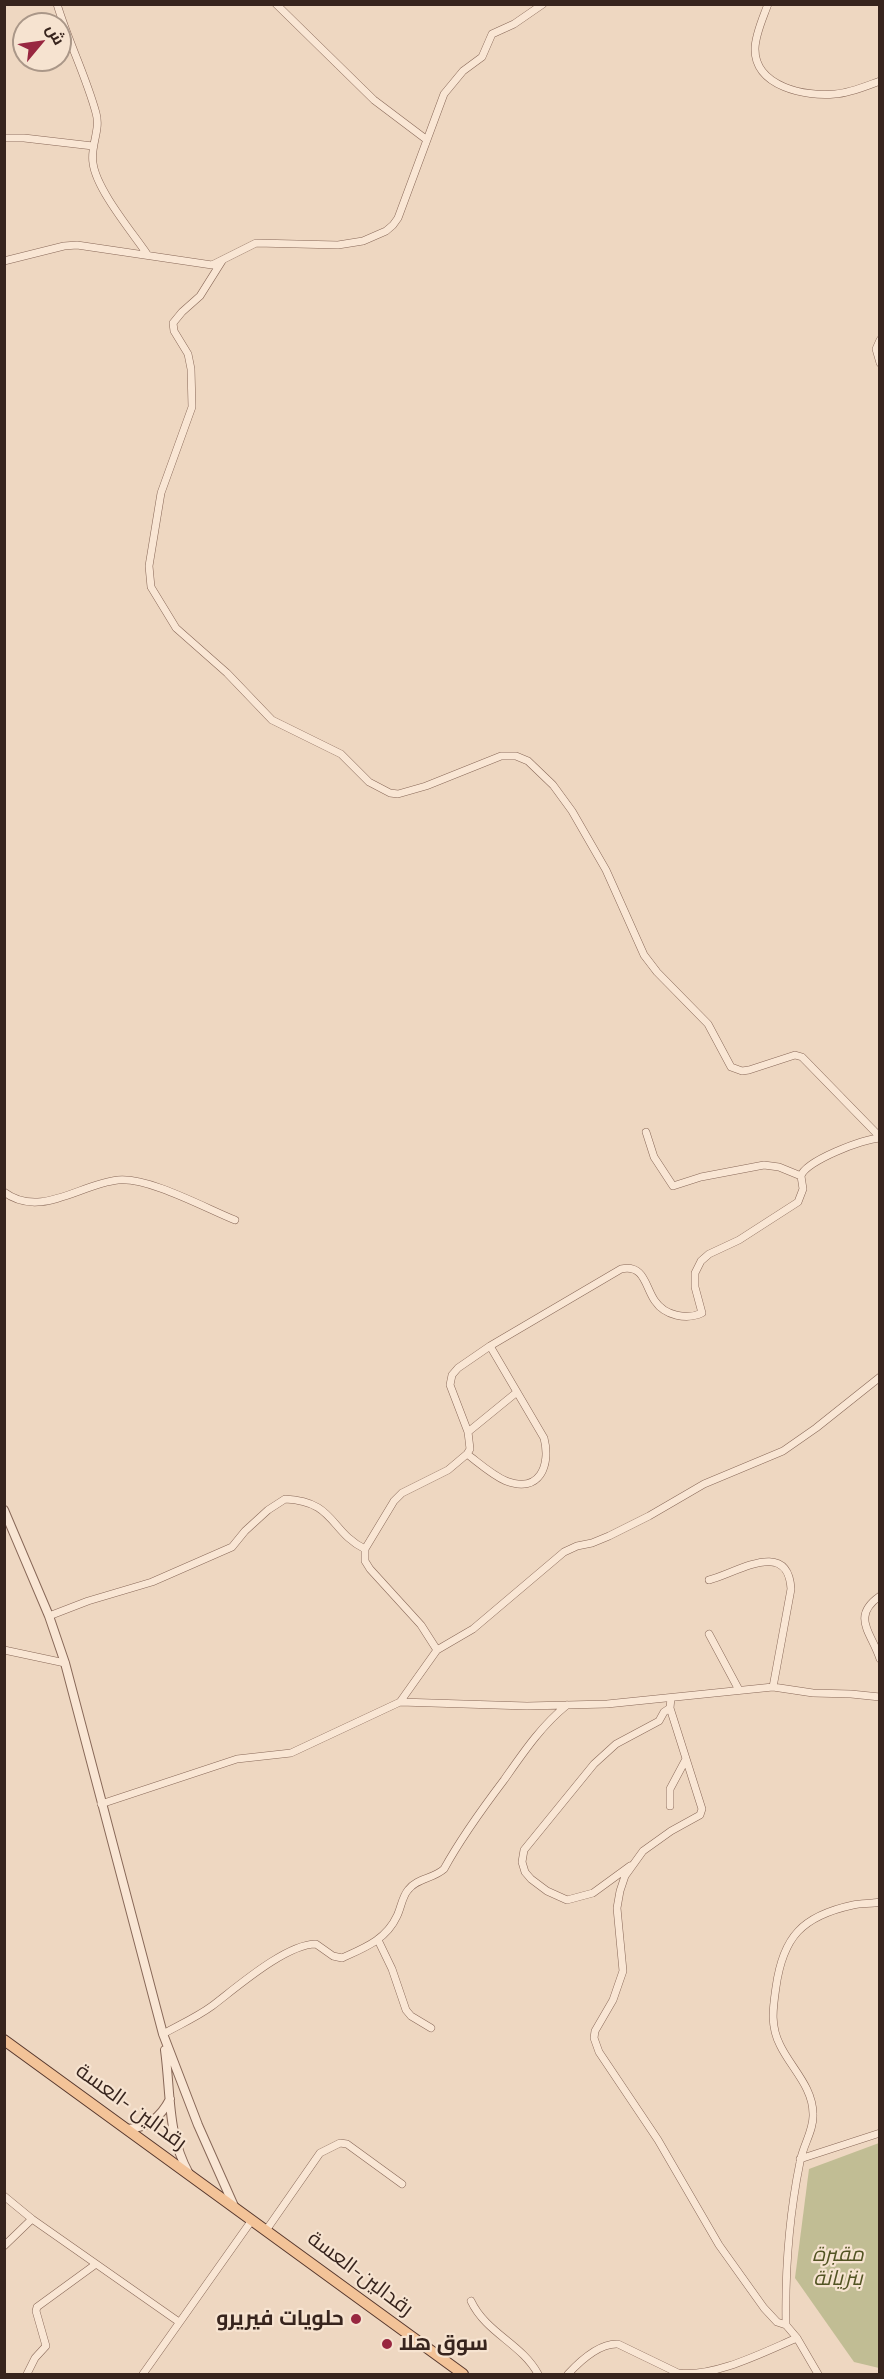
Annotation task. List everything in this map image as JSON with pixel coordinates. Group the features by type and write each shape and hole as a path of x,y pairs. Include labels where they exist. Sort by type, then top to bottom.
{"main road":[{"name":"رقدالين -العسة","path":"4,2040 234,2206"},
{"name":"رقدالين-العسة","path":"234,2206 463,2374"}],"street":[{"path":"57,4 97,116 93,165 114,206 147,254"},
{"path":"276,4 374,100 427,140"},
{"path":"4,261 64,246 77,245 147,254 204,265 222,261 256,243 338,245 363,241 386,231 398,218 444,94 464,71 482,57 492,34 514,24 543,4"},
{"path":"768,4 755,48 758,64 773,81 789,90 810,94 835,94 879,81"},
{"path":"4,138 93,146"},
{"path":"222,261 200,296 174,320 174,331 188,354 191,369 192,407 161,493 149,566 151,587 176,628 227,673 272,720 341,754 369,782 390,794 426,786 501,756 516,756 528,761 553,785 572,811 606,870 644,955 657,972 708,1024 731,1067 742,1071 795,1055 802,1057 879,1138"},
{"path":"879,340 876,349 879,363"},
{"path":"646,1132 654,1157 673,1186 701,1177 764,1165 779,1167 801,1176"},
{"path":"437,1650 421,1625 370,1569 365,1561 364,1549 394,1501 402,1493 448,1470 470,1449 468,1432 452,1394 450,1385 452,1375 468,1359 611,1273 630,1267 644,1278 655,1302 663,1310 679,1317 696,1316 702,1313 694,1287 695,1273 701,1262 710,1254 739,1240 798,1202 803,1189 801,1176 807,1167 846,1147 867,1139 879,1138"},
{"path":"4,1192 21,1201 40,1203 119,1180 152,1185 235,1220"},
{"path":"467,1454 508,1482 527,1483 539,1476 546,1466 546,1446 538,1427 490,1346"},
{"path":"400,1702 437,1650 473,1629 564,1552 609,1536 704,1484 783,1451 816,1428 879,1377"},
{"path":"468,1432 517,1392"},
{"path":"49,1616 88,1601 152,1582 223,1552 232,1547 245,1531 268,1510 285,1499 308,1502 321,1509 333,1518 353,1543 364,1549"},
{"path":"4,1510 49,1616 65,1663 163,2034 198,2125 234,2206"},
{"path":"708,1580 757,1562 774,1561 789,1574 791,1589 773,1687"},
{"path":"879,1596 866,1608 864,1619 879,1659"},
{"path":"709,1634 739,1690"},
{"path":"4,1650 65,1663"},
{"path":"101,1804 237,1760 291,1753 400,1702 567,1705 671,1698 773,1687 813,1693 879,1697"},
{"path":"671,1698 670,1708 702,1809 700,1815 661,1837 642,1851 632,1865 620,1891 617,1908 623,1971 613,2000 595,2031 594,2038 599,2052 658,2140 719,2245 764,2308 777,2322 786,2325 796,2338 818,2374"},
{"path":"163,2034 210,2007 243,1981 299,1947 316,1944 333,1956 342,1958 386,1935 393,1926 406,1892 416,1882 444,1869 481,1811 536,1736 552,1717 567,1705"},
{"path":"632,1865 594,1893 567,1900 558,1897 531,1879 525,1872 522,1862 528,1844 585,1773 616,1744 658,1721 670,1708"},
{"path":"670,1806 670,1790 686,1759"},
{"path":"786,2325 785,2271 800,2159 813,2121 812,2100 780,2044 772,2019 777,1982 785,1950 797,1929 816,1918 849,1906 879,1902"},
{"path":"378,1940 392,1969 406,2010 430,2028"},
{"path":"163,2034 176,2147 190,2175"},
{"path":"127,2128 136,2128 154,2120 165,2110 170,2099"},
{"path":"800,2159 879,2133"},
{"path":"267,2229 320,2153 340,2143 347,2144 402,2184"},
{"path":"4,2196 32,2219 179,2322"},
{"path":"4,2246 32,2219"},
{"path":"143,2374 252,2220"},
{"path":"27,2374 35,2358 46,2346 36,2312 37,2307 96,2264"},
{"path":"471,2301 478,2315 526,2356 538,2374"},
{"path":"568,2374 587,2357 610,2344 618,2344 678,2373 687,2374 720,2367 796,2338"}],"green space":[{"name":"مقبرة بنزيانة","path":"880,2143 879,2368 854,2362 795,2278 809,2169"}],"place":[{"name":"حلويات فيريرو","path":"356,2319"},
{"name":"سوق هلا","path":"387,2344"}]}
